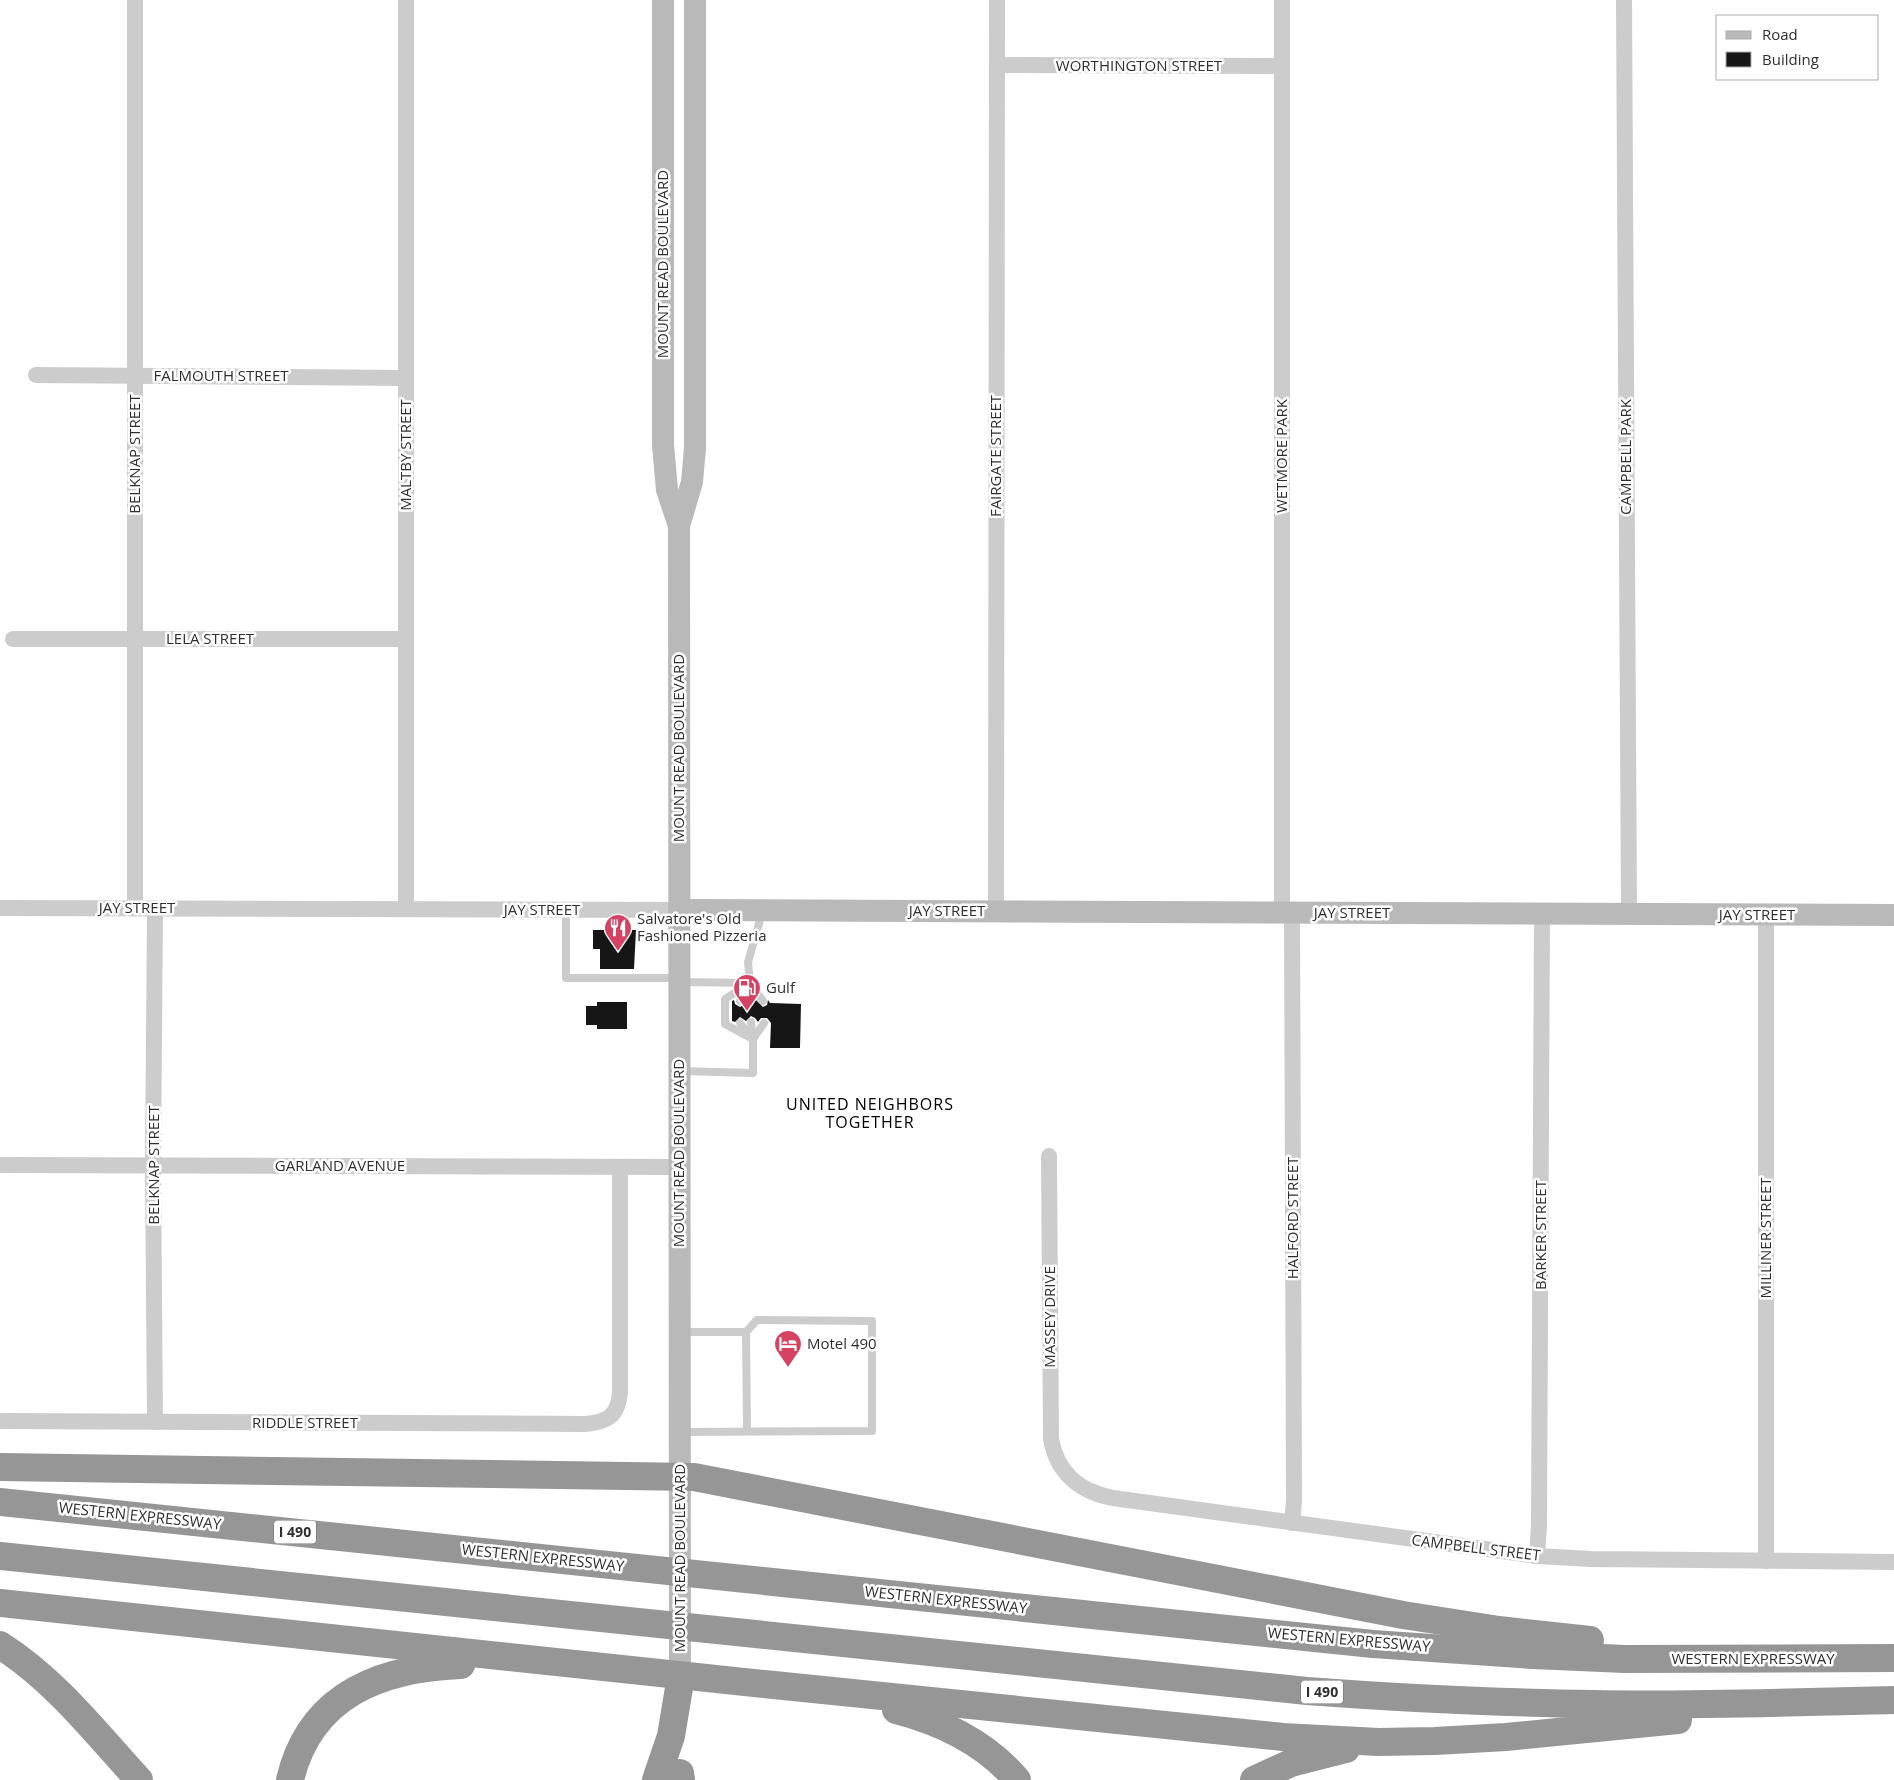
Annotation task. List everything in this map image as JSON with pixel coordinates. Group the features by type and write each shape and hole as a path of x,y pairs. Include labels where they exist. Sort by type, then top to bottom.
{"highway":[{"path":"0,1467 680,1476 721,1481 1403,1615 1499,1630 1653,1646 1888,1658"},
{"name":"WESTERN EXPRESSWAY","path":"0,1502 1338,1640 1472,1651 1662,1659 1888,1658"},
{"name":"I 490","path":"0,1556 1271,1687 1379,1696 1487,1702 1613,1704 1888,1700"},
{"path":"0,1603 1270,1736 1406,1742"},
{"path":"0,1645 24,1661 52,1685 138,1780"},
{"path":"290,1780 303,1745 320,1719 347,1694 376,1679 410,1670 441,1666 516,1664 590,1666"},
{"path":"674,1778 671,1736 680,1682"},
{"path":"764,1684 864,1702 931,1721 972,1741 990,1754 1017,1780"},
{"path":"1254,1780 1291,1764 1327,1753 1375,1744 1515,1736 1888,1700"}],"main road":[{"name":"MOUNT READ BOULEVARD","path":"663,0 663,445 667,490 670,505 679,526"},
{"name":"MOUNT READ BOULEVARD","path":"680,1682 679,526 692,482 695,448 695,0"},
{"name":"JAY STREET","path":"679,910 1894,915"}],"street":[{"name":"BELKNAP STREET","path":"135,0 135,908"},
{"name":"MALTBY STREET","path":"406,0 406,909"},
{"name":"FAIRGATE STREET","path":"996,912 997,0"},
{"name":"WETMORE PARK","path":"1282,0 1287,913"},
{"name":"CAMPBELL PARK","path":"1624,0 1628,914"},
{"name":"WORTHINGTON STREET","path":"997,65 1282,66"},
{"name":"FALMOUTH STREET","path":"36,374 406,378"},
{"name":"LELA STREET","path":"13,639 406,639"},
{"name":"JAY STREET","path":"0,908 679,910"},
{"name":"BELKNAP STREET","path":"155,908 153,1165 156,1422"},
{"name":"HALFORD STREET","path":"1287,913 1294,1500 1292,1523"},
{"name":"BARKER STREET","path":"1537,1556 1539,1526 1542,914"},
{"name":"MILLINER STREET","path":"1766,915 1766,1562"},
{"name":"MASSEY DRIVE","path":"1049,1156 1050,1427 1055,1455 1067,1475"},
{"name":"GARLAND AVENUE","path":"0,1164 679,1167"},
{"name":"RIDDLE STREET","path":"0,1421 598,1423 610,1417 618,1407 620,1392 620,1167"},
{"name":"CAMPBELL STREET","path":"1067,1475 1080,1486 1103,1496 1537,1556 1591,1559 1766,1562 1894,1562"}],"lane":[{"path":"566,910 566,978 750,983"},
{"path":"750,1001 748,962 763,910"},
{"path":"740,1002 750,983"},
{"path":"750,983 763,1002"},
{"path":"750,983 725,999 725,1024 753,1039"},
{"path":"679,1071 753,1073 751,1022"},
{"path":"740,1023 753,1039"},
{"path":"753,1039 764,1023"},
{"path":"680,1432 872,1431 872,1321 757,1320 746,1332 747,1431"},
{"path":"679,1332 746,1332"}],"building":[{"name":"Salvatore's Old Fashioned Pizzeria","path":"593,930 636,930 634,969 600,969 600,949 593,949"},
{"path":"734,1000 735,1004 740,1007 745,1004 752,1006 756,1000 763,1007 767,1005 768,1000 770,1003 801,1004 800,1048 770,1048 771,1023 767,1018 761,1018 758,1022 751,1016 746,1021 740,1017 735,1022 732,1021 732,1001"},
{"path":"597,1002 627,1002 627,1029 597,1029 597,1025 586,1025 586,1006 597,1006"}],"place":[{"name":"Salvatore's Old Fashioned Pizzeria","path":"618,952"},
{"name":"Gulf","path":"747,1012"},
{"name":"Motel 490","path":"788,1368"}],"district":[{"name":"UNITED NEIGHBORS TOGETHER","path":"870,1113"}]}
